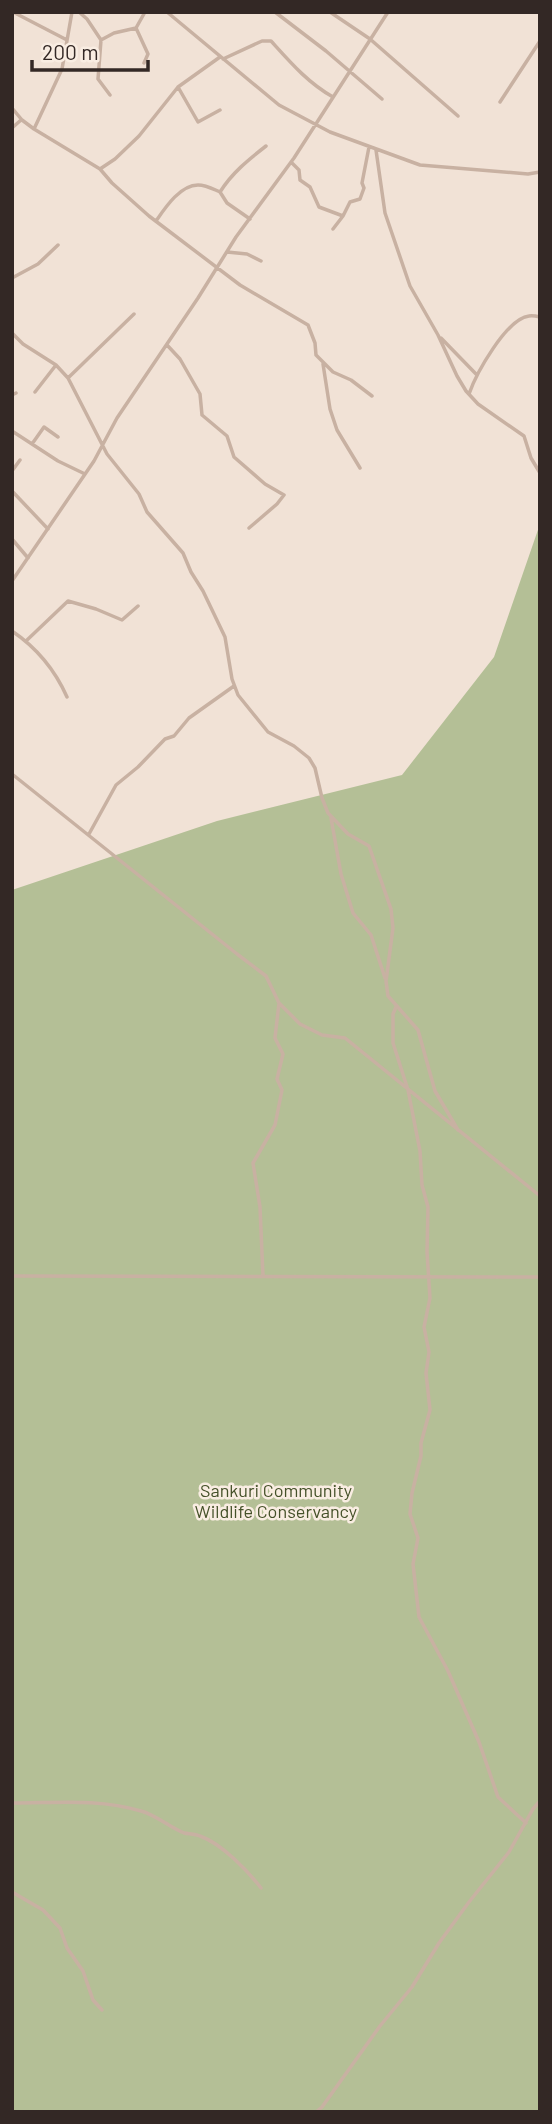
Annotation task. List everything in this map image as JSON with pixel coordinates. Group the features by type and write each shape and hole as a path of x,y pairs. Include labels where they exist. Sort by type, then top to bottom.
{"street":[{"path":"13,12 67,40"},
{"path":"34,129 62,69 72,12"},
{"path":"79,12 87,19 100,40 98,79 110,95"},
{"path":"100,40 114,33 136,28 145,12"},
{"path":"167,12 279,105 315,125 369,148 420,165 528,174 540,172"},
{"path":"275,12 382,99"},
{"path":"330,12 370,39 458,116"},
{"path":"12,581 85,474 117,418 291,162 388,12"},
{"path":"136,28 148,54 144,63"},
{"path":"100,169 139,136 178,87 222,58 262,41 271,41 318,89 333,97"},
{"path":"500,102 540,41"},
{"path":"178,87 198,122 220,110"},
{"path":"12,108 34,129 100,169 156,221 257,296 308,325 315,343 316,355 333,373 351,380 372,396"},
{"path":"12,128 22,120"},
{"path":"220,192 247,160 266,146"},
{"path":"333,229 350,202 360,199 369,148"},
{"path":"376,150 384,213 394,244 405,265 410,286 468,394 524,436 531,458 540,472"},
{"path":"291,162 299,170 300,180 310,187 319,208 343,216"},
{"path":"156,221 175,197 192,186 203,186 220,192 227,204 250,219"},
{"path":"12,278 38,264 58,244"},
{"path":"228,252 247,254 261,261"},
{"path":"68,378 134,314"},
{"path":"468,394 476,374 510,326 528,316 540,317"},
{"path":"12,333 23,344 56,365 68,378 107,454 139,494 147,512 183,553 225,637 238,695 268,732 294,746 309,758 315,768 322,798 330,816 341,874 353,913 371,935 386,981 388,996 418,1030 435,1091 458,1130"},
{"path":"438,335 476,374"},
{"path":"167,345 180,359 200,394 202,415 227,436 232,455 265,484 284,495 249,528"},
{"path":"323,362 330,409 337,430 360,468"},
{"path":"35,392 56,365"},
{"path":"32,444 44,427 58,437"},
{"path":"12,431 58,461 85,474"},
{"path":"12,471 20,460"},
{"path":"12,491 48,529"},
{"path":"12,538 29,558"},
{"path":"26,641 68,601 122,620 138,606"},
{"path":"12,631 26,641 55,673 67,697"},
{"path":"89,834 116,785 165,739 174,736 189,718 234,686"},
{"path":"12,774 237,954 259,968 266,976 279,1003 309,1030 345,1038 540,1196"},
{"path":"330,816 348,834 369,846 380,881 388,896 393,928 386,981"},
{"path":"263,1276 260,1206 253,1163 275,1125 282,1090 277,1079 283,1054 275,1038 279,1003"},
{"path":"396,1007 393,1014 393,1044 408,1090 420,1151 422,1185 428,1207 430,1298 424,1327 429,1352 426,1373 430,1410 421,1443 410,1514 418,1538 413,1564 418,1618 448,1671 479,1742 498,1797 526,1823"},
{"path":"12,1276 540,1277"},
{"path":"316,2112 412,1987 439,1943 509,1852 540,1801"},
{"path":"12,1803 97,1802 145,1812 183,1832 201,1836 248,1872 261,1888"},
{"path":"12,1892 43,1910 60,1928 67,1948 83,1971 93,2000 102,2010"}],"green space":[{"name":"Sankuri Community Wildlife Conservancy","path":"540,524 540,2112 12,2112 12,890 217,821 402,775 494,657"}]}
